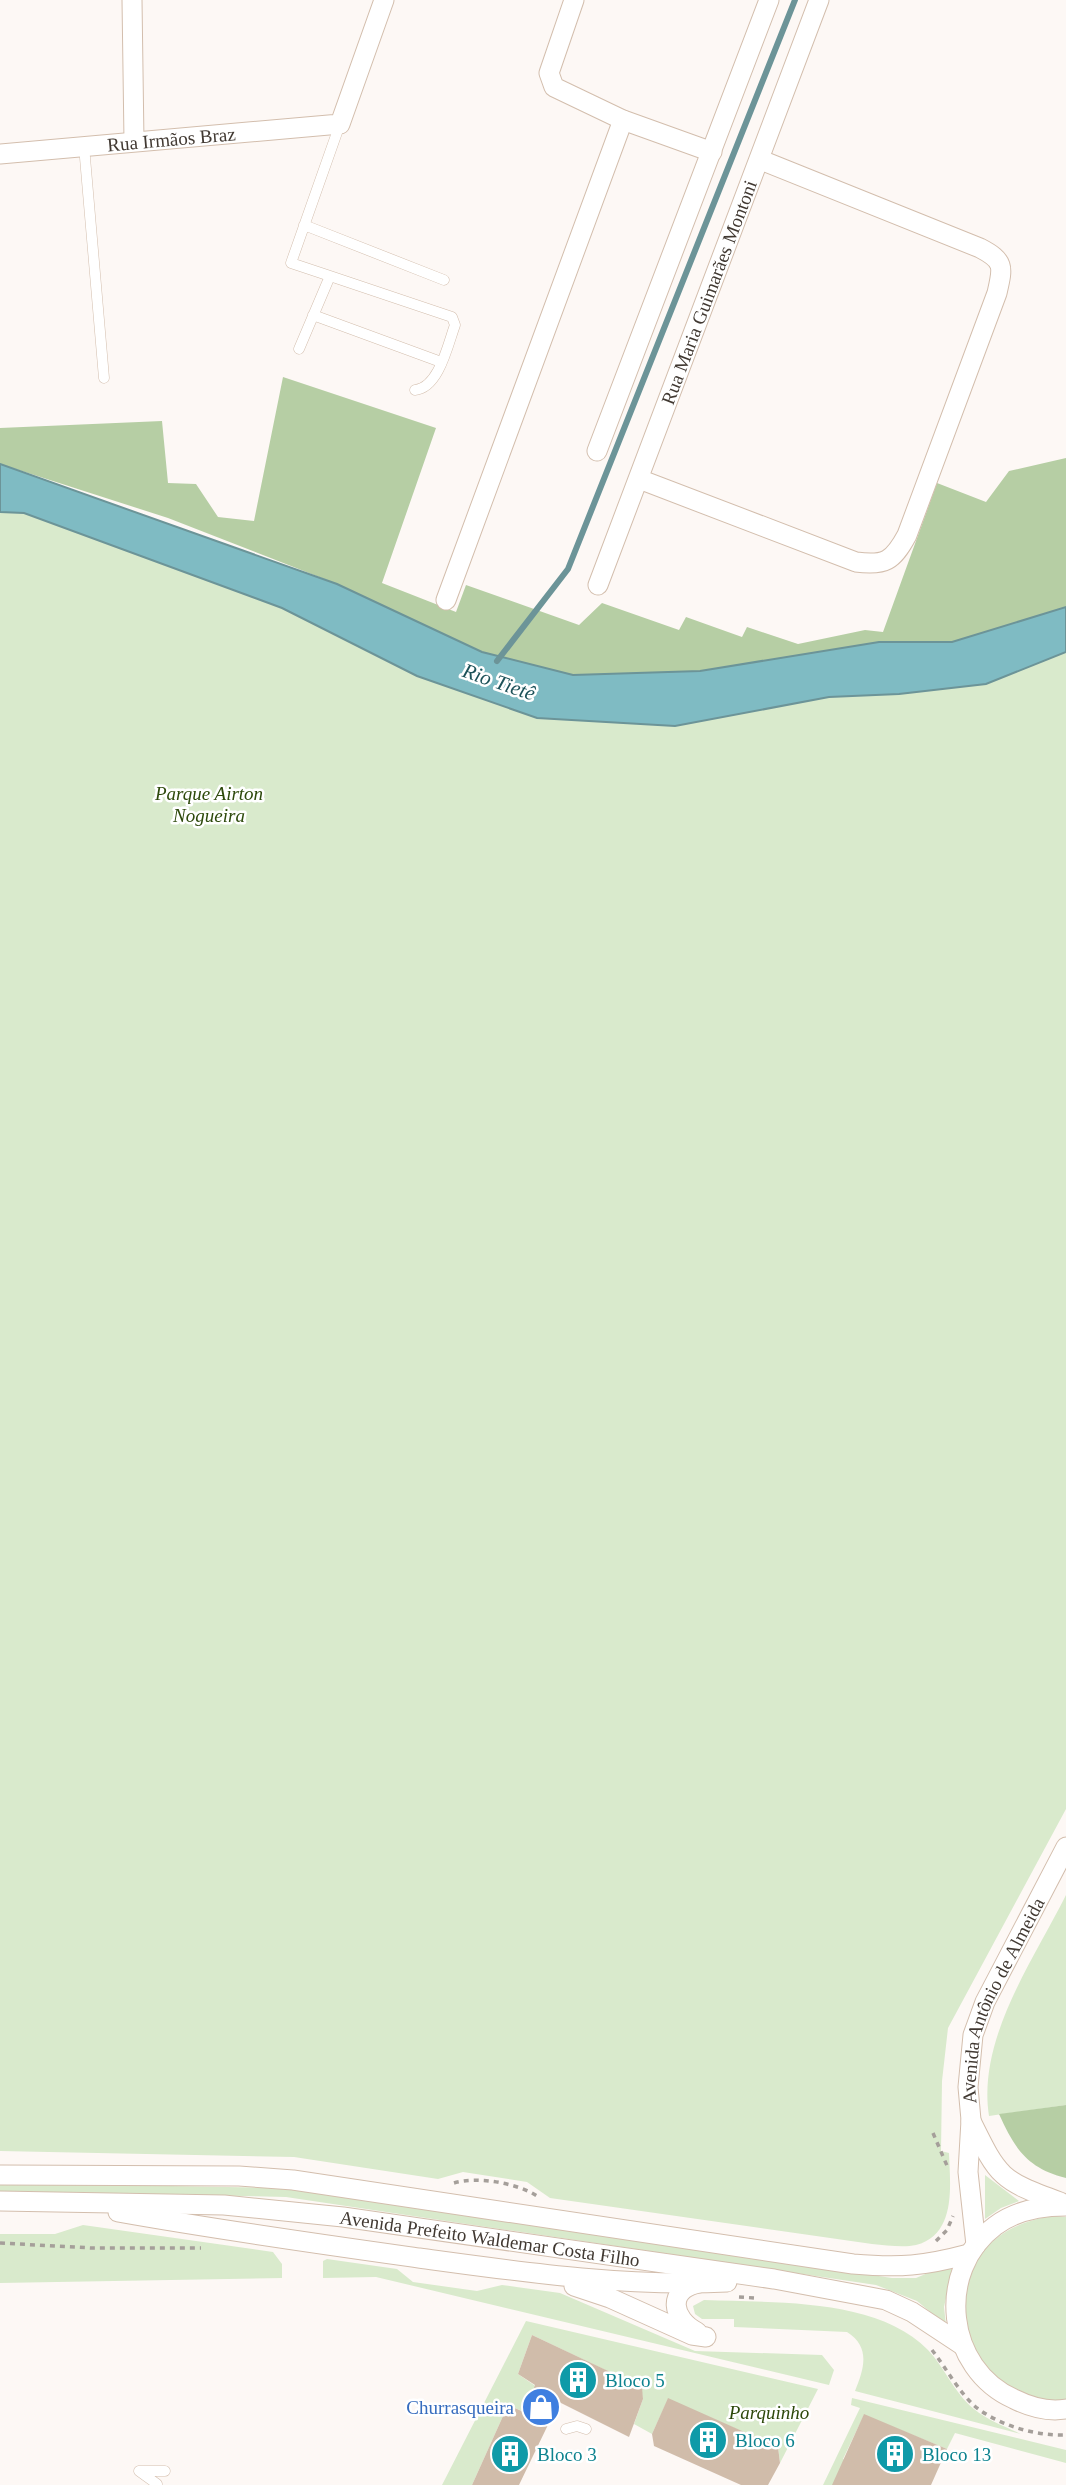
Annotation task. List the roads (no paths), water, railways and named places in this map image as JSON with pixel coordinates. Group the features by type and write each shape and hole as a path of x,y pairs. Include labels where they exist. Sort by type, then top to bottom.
{"street":[{"path":"132,0 134,141"},
{"path":"340,124 384,0"},
{"path":"574,0 553,57 550,82 566,96 712,152"},
{"path":"597,452 769,0"},
{"name":"Rua Maria Guimarães Montoni","path":"598,585 761,160 819,0"},
{"path":"446,600 623,120"},
{"name":"Rua Irmãos Braz","path":"0,154 340,124"},
{"path":"639,479 856,562 877,565 888,561 899,550 907,535 997,293 1002,267 996,257 980,248 761,160"},
{"name":"Avenida Antônio de Almeida","path":"973,2249 968,2172 971,2120 968,2087 973,2035 985,2002 1066,1847"},
{"name":"Avenida Antônio de Almeida","path":"971,2120 995,2168 1007,2179 1066,2205"},
{"path":"0,2175 239,2176 293,2180 885,2267 921,2267 973,2249"},
{"name":"Avenida Prefeito Waldemar Costa Filho","path":"0,2201 224,2205 343,2217 774,2279 886,2300 912,2312 962,2346"},
{"path":"55,2202 300,2242 530,2273 625,2282 700,2283 774,2279"},
{"name":"Avenida Antônio de Almeida","path":"1066,2205 1044,2206 1018,2213 995,2226 973,2249 960,2273 955,2297 956,2322 962,2346 978,2373 1001,2394 1030,2407 1066,2409"},
{"path":"530,2273 610,2298 675,2328 706,2337 680,2320 676,2308 680,2292 687,2286 700,2283"}],"lane":[{"path":"340,124 291,263 452,317 455,326 441,362 428,385 415,390"},
{"path":"84,146 104,378"},
{"path":"304,225 444,280"},
{"path":"299,349 330,276"},
{"path":"313,315 441,362"},
{"path":"566,2429 577,2426 586,2429"},
{"path":"157,2484 139,2471 165,2471"}],"water":[{"name":"Rio Tietê","path":"0,464 337,584 482,652 573,675 700,671 879,642 952,642 1066,607 1066,652 986,684 899,694 829,697 675,726 537,718 417,676 282,608 24,513 0,512"}],"waterway":[{"name":"Rio Tietê","path":"497,661 568,569 795,0"}],"place":[{"name":"Bloco 5","path":"578,2380"},
{"name":"Churrasqueira","path":"541,2407"},
{"name":"Bloco 6","path":"708,2440"},
{"name":"Bloco 3","path":"510,2454"},
{"name":"Bloco 13","path":"895,2454"}],"park label":[{"name":"Parque Airton Nogueira","path":"209,804"},
{"name":"Parquinho","path":"769,2412"}]}
